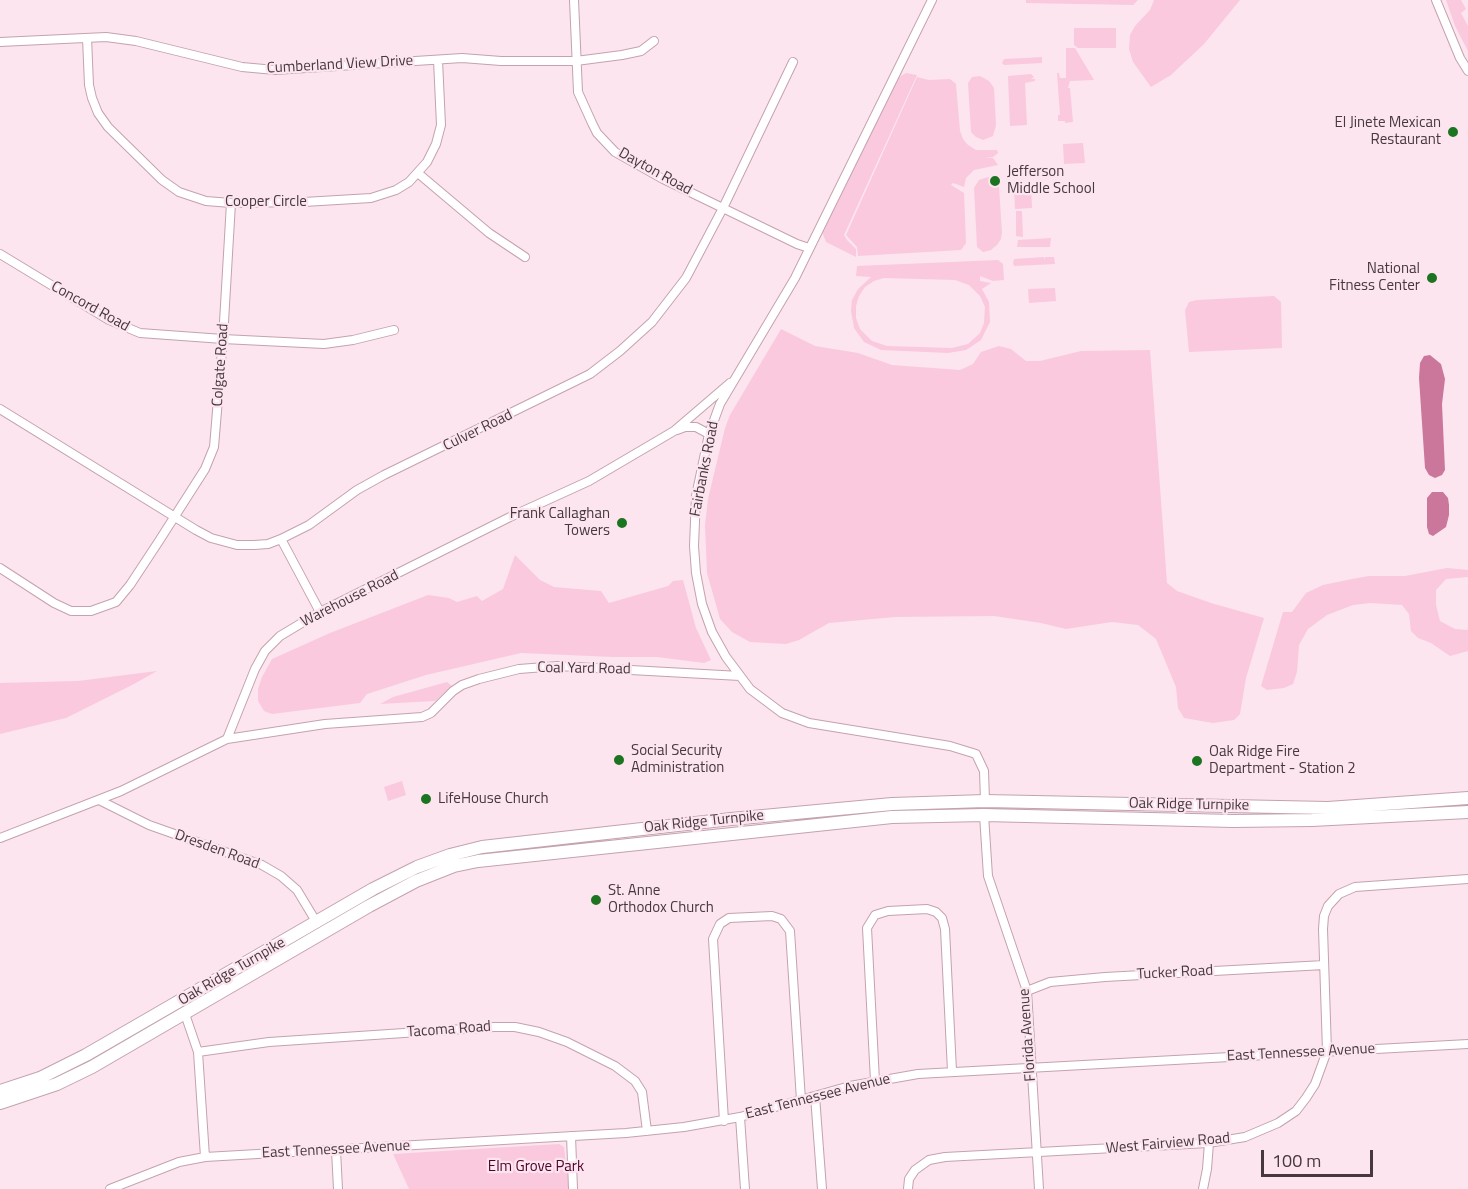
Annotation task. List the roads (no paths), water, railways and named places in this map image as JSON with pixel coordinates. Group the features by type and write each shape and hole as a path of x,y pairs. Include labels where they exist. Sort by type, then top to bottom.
{"highway":[{"name":"Oak Ridge Turnpike","path":"498,851 617,831 881,804 985,801 1328,808 1468,798"},
{"path":"984,814 985,801"},
{"path":"1431,802 1431,815"},
{"path":"1251,807 1251,820"},
{"name":"Oak Ridge Turnpike","path":"0,1103 69,1079 181,1008 321,928 373,889 417,867 450,855 618,845 892,818 984,814 1339,820 1468,812"},
{"path":"617,831 618,845"},
{"name":"Oak Ridge Turnpike","path":"0,1091 58,1070 181,1008"}],"street":[{"name":"Dayton Road","path":"574,0 578,92 597,133 615,152 663,179 809,248"},
{"name":"Fairbanks Road","path":"932,0 809,248 766,328 720,404 709,434 696,496 694,521 696,573 702,604 712,632 740,676 750,689 767,704 801,721 834,729 950,746 976,754 984,771 985,801"},
{"path":"1436,0 1460,58 1468,71"},
{"name":"Cumberland View Drive","path":"0,42 106,37 136,41 254,69 462,58 501,61 576,61 622,56 641,51 654,41"},
{"name":"Cooper Circle","path":"87,38 89,85 92,98 98,113 108,127 162,180 179,192 206,201 231,203 371,198 396,190 419,174 436,144 441,125 438,60"},
{"name":"Culver Road","path":"174,517 196,531 231,544 268,544 309,525 357,490 384,475 590,375 620,351 665,306 686,278 723,208 793,63"},
{"path":"419,174 489,233 525,257"},
{"name":"Colgate Road","path":"0,568 54,603 71,611 91,611 116,602 130,585 205,469 214,447 231,203"},
{"name":"Concord Road","path":"0,254 84,306 132,331 164,336 324,344 394,330"},
{"name":"Warehouse Road","path":"227,739 255,669 265,651 280,636 320,612 510,517 589,481 674,431 734,380"},
{"path":"0,409 174,517"},
{"path":"674,431 685,427 696,427 709,434"},
{"path":"281,539 320,612"},
{"name":"Coal Yard Road","path":"227,739 325,724 422,717 430,713 462,685 479,679 539,667 740,676"},
{"path":"0,838 99,800 227,739"},
{"name":"Dresden Road","path":"99,800 149,825 262,865 281,876 297,890 321,928"},
{"name":"Florida Avenue","path":"984,814 988,876 1027,990 1039,1189"},
{"path":"1327,1051 1324,916 1328,906 1346,890 1355,887 1468,879"},
{"path":"875,1081 867,928 875,915 888,911 927,909 936,912 942,918 945,929 952,1071"},
{"path":"724,1120 713,939 716,930 723,921 729,918 750,915 772,916 781,920 790,931 801,1100"},
{"name":"Tucker Road","path":"1027,990 1050,982 1105,977 1324,965"},
{"path":"181,1008 198,1052 205,1157"},
{"name":"Tacoma Road","path":"198,1052 269,1042 514,1027 539,1032 567,1042 615,1066 635,1081 642,1092 647,1131"},
{"name":"East Tennessee Avenue","path":"110,1189 179,1162 205,1157 647,1131 740,1118 875,1081 952,1071 1468,1044"},
{"name":"West Fairview Road","path":"908,1189 909,1179 915,1170 930,1160 945,1157 1209,1143 1245,1137 1278,1123 1296,1111 1315,1084 1327,1051"},
{"path":"815,1096 822,1189"},
{"path":"740,1118 745,1189"},
{"path":"571,1136 573,1189"},
{"path":"1203,1189 1208,1169 1209,1143"},
{"path":"336,1150 338,1189"},
{"path":"129,1189 147,1174"}],"place":[{"name":"El Jinete Mexican Restaurant","path":"1453,132"},
{"name":"Jefferson Middle School","path":"995,181"},
{"name":"National Fitness Center","path":"1432,278"},
{"name":"Frank Callaghan Towers","path":"622,523"},
{"name":"Social Security Administration","path":"619,760"},
{"name":"Oak Ridge Fire Department - Station 2","path":"1197,761"},
{"name":"LifeHouse Church","path":"426,799"},
{"name":"St. Anne Orthodox Church","path":"596,900"}],"park label":[{"name":"Elm Grove Park","path":"536,1167"}]}
